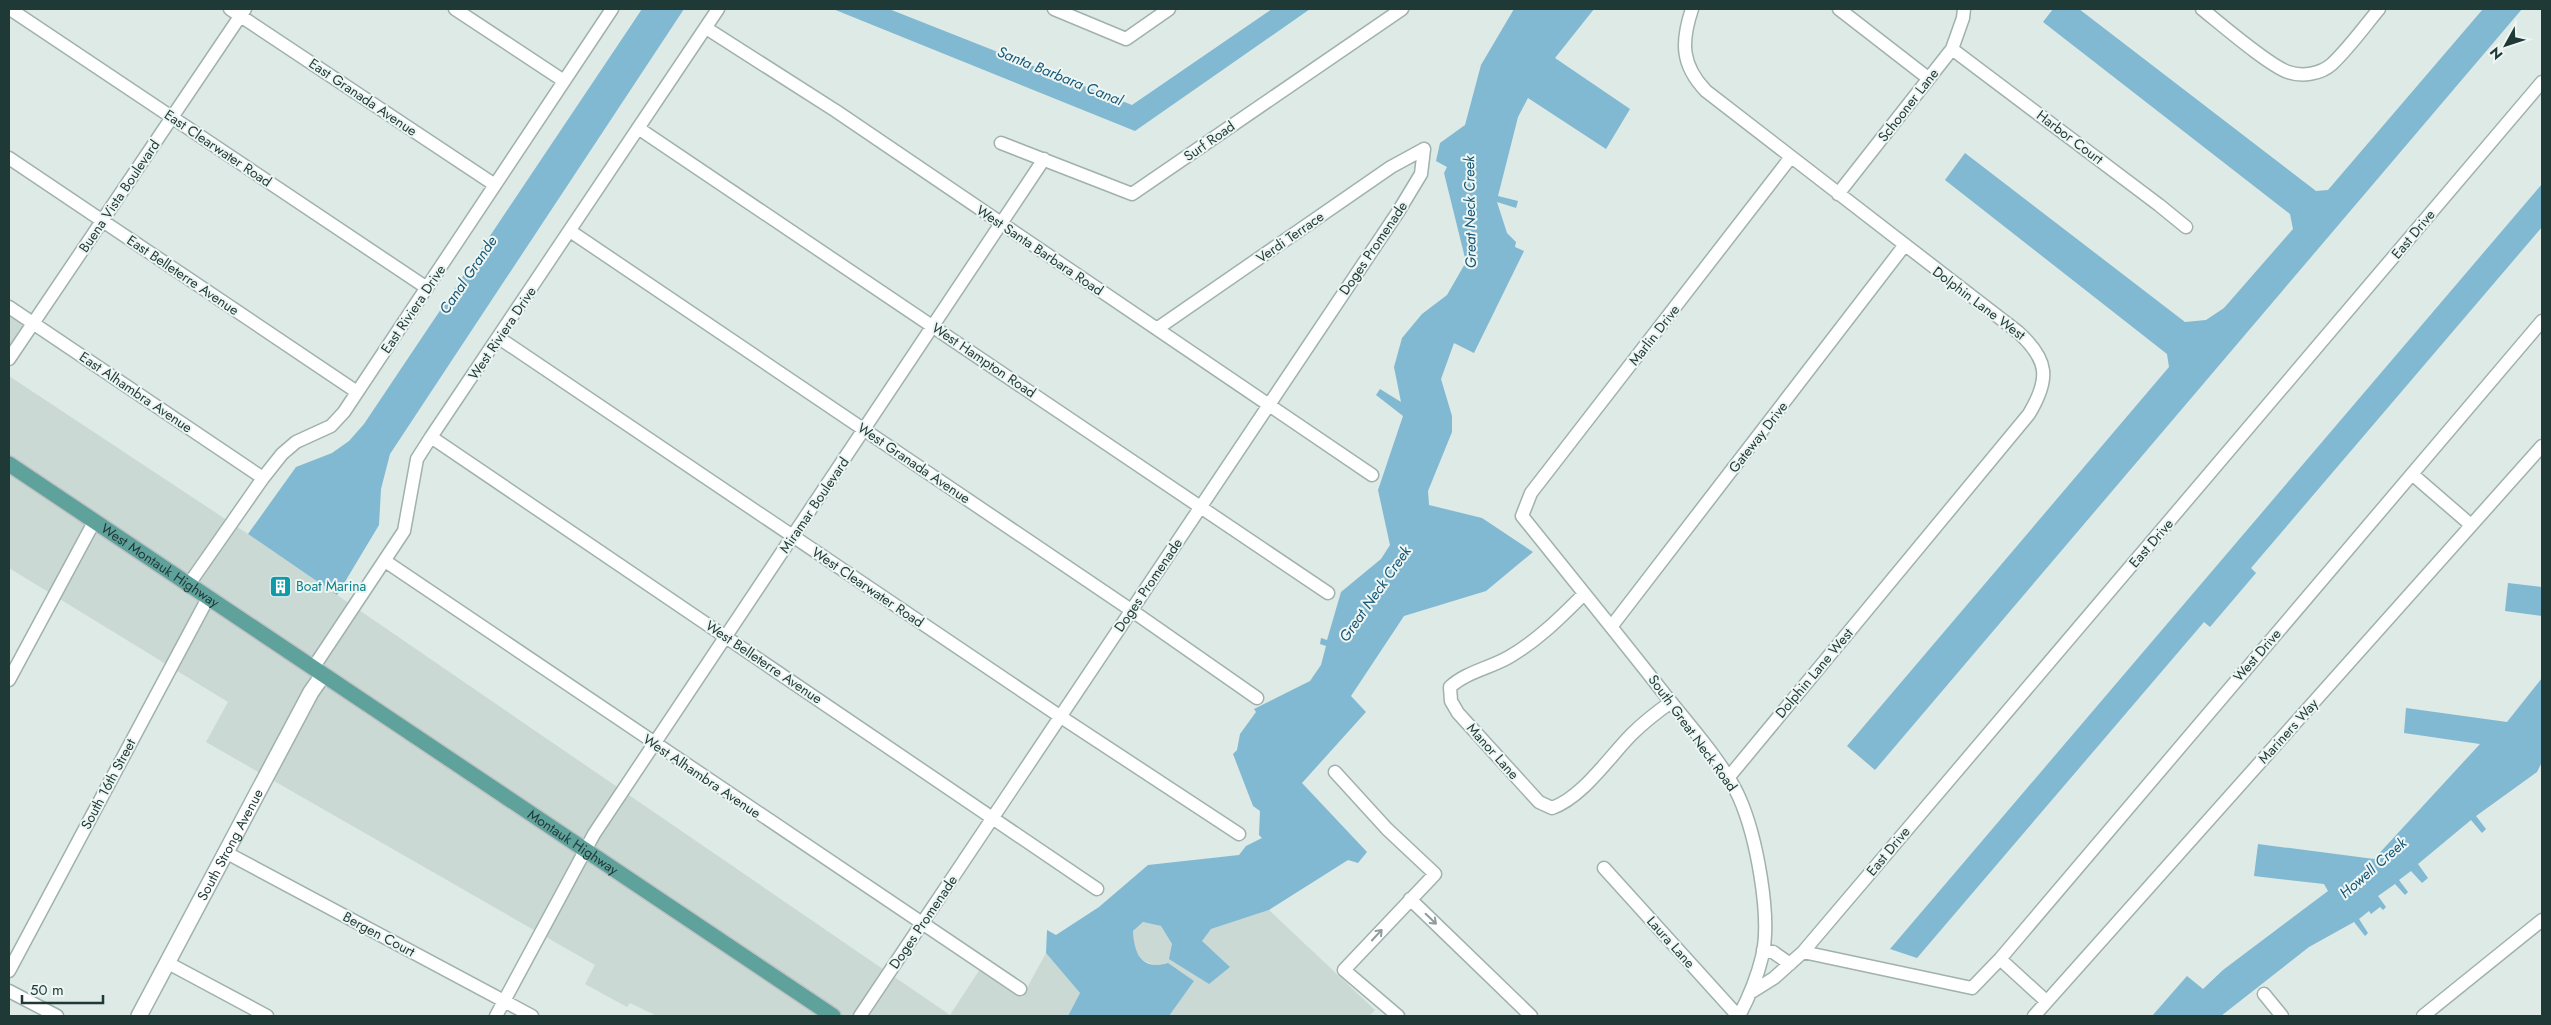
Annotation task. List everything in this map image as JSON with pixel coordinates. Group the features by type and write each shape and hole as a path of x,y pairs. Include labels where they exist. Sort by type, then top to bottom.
{"main road":[{"name":"West Montauk Highway","path":"9,464 318,671"},
{"name":"Montauk Highway","path":"318,671 584,851 833,1016"}],"street":[{"name":"East Clearwater Road","path":"10,9 427,288"},
{"path":"455,9 564,81"},
{"name":"East Riviera Drive","path":"189,584 282,454 296,442 331,426 357,392 612,9"},
{"name":"West Riviera Drive","path":"318,671 404,531 417,459 718,9"},
{"path":"1054,9 1126,39 1169,9"},
{"name":"Surf Road","path":"1001,143 1132,194 1402,9"},
{"name":"Dolphin Lane West","path":"1692,9 1684,41 1686,59 1693,78 1706,92 2035,346 2042,362 2045,380 2039,398 2029,414 1728,778"},
{"path":"1839,9 1928,78"},
{"name":"Schooner Lane","path":"1838,194 1952,49 1964,9"},
{"path":"2202,9 2274,64 2287,72 2302,75 2317,72 2331,65 2379,9"},
{"name":"Buena Vista Boulevard","path":"9,359 172,117 238,11"},
{"name":"East Granada Avenue","path":"238,11 495,185"},
{"name":"West Santa Barbara Road","path":"706,28 836,111 1372,475"},
{"name":"Harbor Court","path":"1952,49 2159,205 2186,228"},
{"name":"East Drive","path":"1750,993 1774,978 1803,952 2542,82"},
{"name":"West Hampton Road","path":"638,128 1328,594"},
{"name":"Verdi Terrace","path":"1158,328 1391,167 1424,149"},
{"name":"Doges Promenade","path":"860,1016 1409,194 1421,174 1424,149"},
{"name":"Marlin Drive","path":"1522,516 1532,493 1791,157"},
{"name":"East Belleterre Avenue","path":"9,158 357,392"},
{"name":"Miramar Boulevard","path":"496,1016 584,851 1044,159"},
{"name":"West Granada Avenue","path":"570,231 1131,610 1257,698"},
{"name":"Gateway Drive","path":"1611,627 1904,246"},
{"name":"East Alhambra Avenue","path":"9,307 263,478"},
{"name":"West Drive","path":"1803,952 1972,988 2000,959 2542,321"},
{"name":"West Clearwater Road","path":"499,338 1061,717 1239,834"},
{"name":"West Belleterre Avenue","path":"431,437 1097,889"},
{"name":"Mariners Way","path":"2034,1016 2542,446"},
{"path":"2412,474 2472,525"},
{"name":"South Great Neck Road","path":"1522,516 1671,702 1728,778 1739,796 1757,853 1762,892 1763,950 1750,993 1738,1016"},
{"path":"9,680 94,522"},
{"name":"West Alhambra Avenue","path":"384,561 1020,989"},
{"name":"Manor Lane","path":"1584,594 1554,624 1530,644 1507,658 1459,678 1450,687 1451,700 1458,713 1539,802 1552,808 1565,803 1576,794 1633,733 1671,702"},
{"name":"South 16th Street","path":"9,971 208,598"},
{"name":"South Strong Avenue","path":"140,1016 226,853 318,671"},
{"path":"1335,772 1387,829 1435,874 1344,970 1398,1016"},
{"name":"Bergen Court","path":"226,853 532,1016"},
{"name":"Laura Lane","path":"1604,868 1738,1016"},
{"path":"1410,899 1531,1016"},
{"path":"2423,1016 2542,920"},
{"path":"1763,950 1773,952 1790,964"},
{"path":"2000,959 2046,1001"},
{"path":"168,964 267,1016"},
{"path":"9,991 57,1016"},
{"path":"2264,994 2282,1016"}],"shaded area":[{"path":"9,313 25,324 9,349"},
{"path":"9,376 248,534 950,1015 980,969 1022,997 1046,953 1080,993 1068,1016 657,1016 630,1003 627,1007 585,984 595,965 206,742 228,702 9,568"},
{"path":"1269,910 1375,1010 1369,1016 1169,1016 1194,981 1142,960 1134,949 1133,931 1143,922 1161,926 1172,944 1196,975 1209,984 1202,940 1211,929"}],"water":[{"name":"Canal Grande","path":"642,9 684,9 390,454 381,489 379,525 337,595 248,534 296,467 332,453 349,441 364,424"},
{"path":"833,9 889,9 1132,105 1272,9 1310,9 1135,131"},
{"name":"Great Neck Creek","path":"1514,9 1594,9 1555,58 1630,109 1606,149 1528,98 1518,117 1498,196 1518,201 1516,208 1497,202 1507,233 1516,242 1515,247 1524,251 1474,353 1454,343 1441,379 1452,416 1452,432 1428,491 1429,505 1482,518 1533,552 1486,591 1404,616 1351,696 1366,712 1302,783 1367,852 1358,863 1348,860 1269,910 1211,929 1202,941 1230,967 1209,984 1169,959 1172,944 1161,926 1143,922 1133,931 1135,947 1141,959 1152,965 1168,963 1194,981 1169,1016 1068,1016 1080,993 1046,953 1047,930 1056,935 1099,907 1148,865 1239,855 1246,846 1262,838 1259,835 1260,811 1253,806 1233,754 1237,750 1240,734 1256,712 1254,709 1310,681 1321,665 1326,646 1320,644 1321,638 1327,640 1341,592 1381,559 1390,545 1378,490 1403,416 1376,395 1380,389 1401,402 1394,367 1402,338 1422,314 1447,295 1466,262 1444,173 1447,167 1436,161 1440,143 1465,125 1481,65"},
{"path":"2053,9 2079,9 2316,191 2328,190 2483,9 2522,9 1875,770 1847,746 2169,367 2167,354 1945,180 1965,153 2185,322 2206,320 2224,308 2293,229 2290,214 2043,22"},
{"path":"2542,184 2542,227 2251,568 2256,573 2210,627 2204,622 1917,958 1890,949"},
{"path":"2508,583 2542,587 2542,616 2505,611"},
{"name":"Howell Creek","path":"2542,678 2542,762 2537,772 2476,816 2486,829 2482,833 2471,820 2418,864 2428,878 2422,883 2411,871 2399,880 2408,892 2405,895 2395,884 2378,896 2386,907 2383,910 2380,907 2371,914 2369,911 2359,919 2368,933 2365,936 2354,922 2309,947 2221,1016 2152,1016 2187,976 2203,989 2223,970 2328,891 2324,884 2254,876 2258,844 2374,859 2480,744 2404,733 2406,708 2507,722"}],"place":[{"name":"Boat Marina","path":"280,586"}],"water label":[{"name":"Santa Barbara Canal","path":"1060,76"}]}
